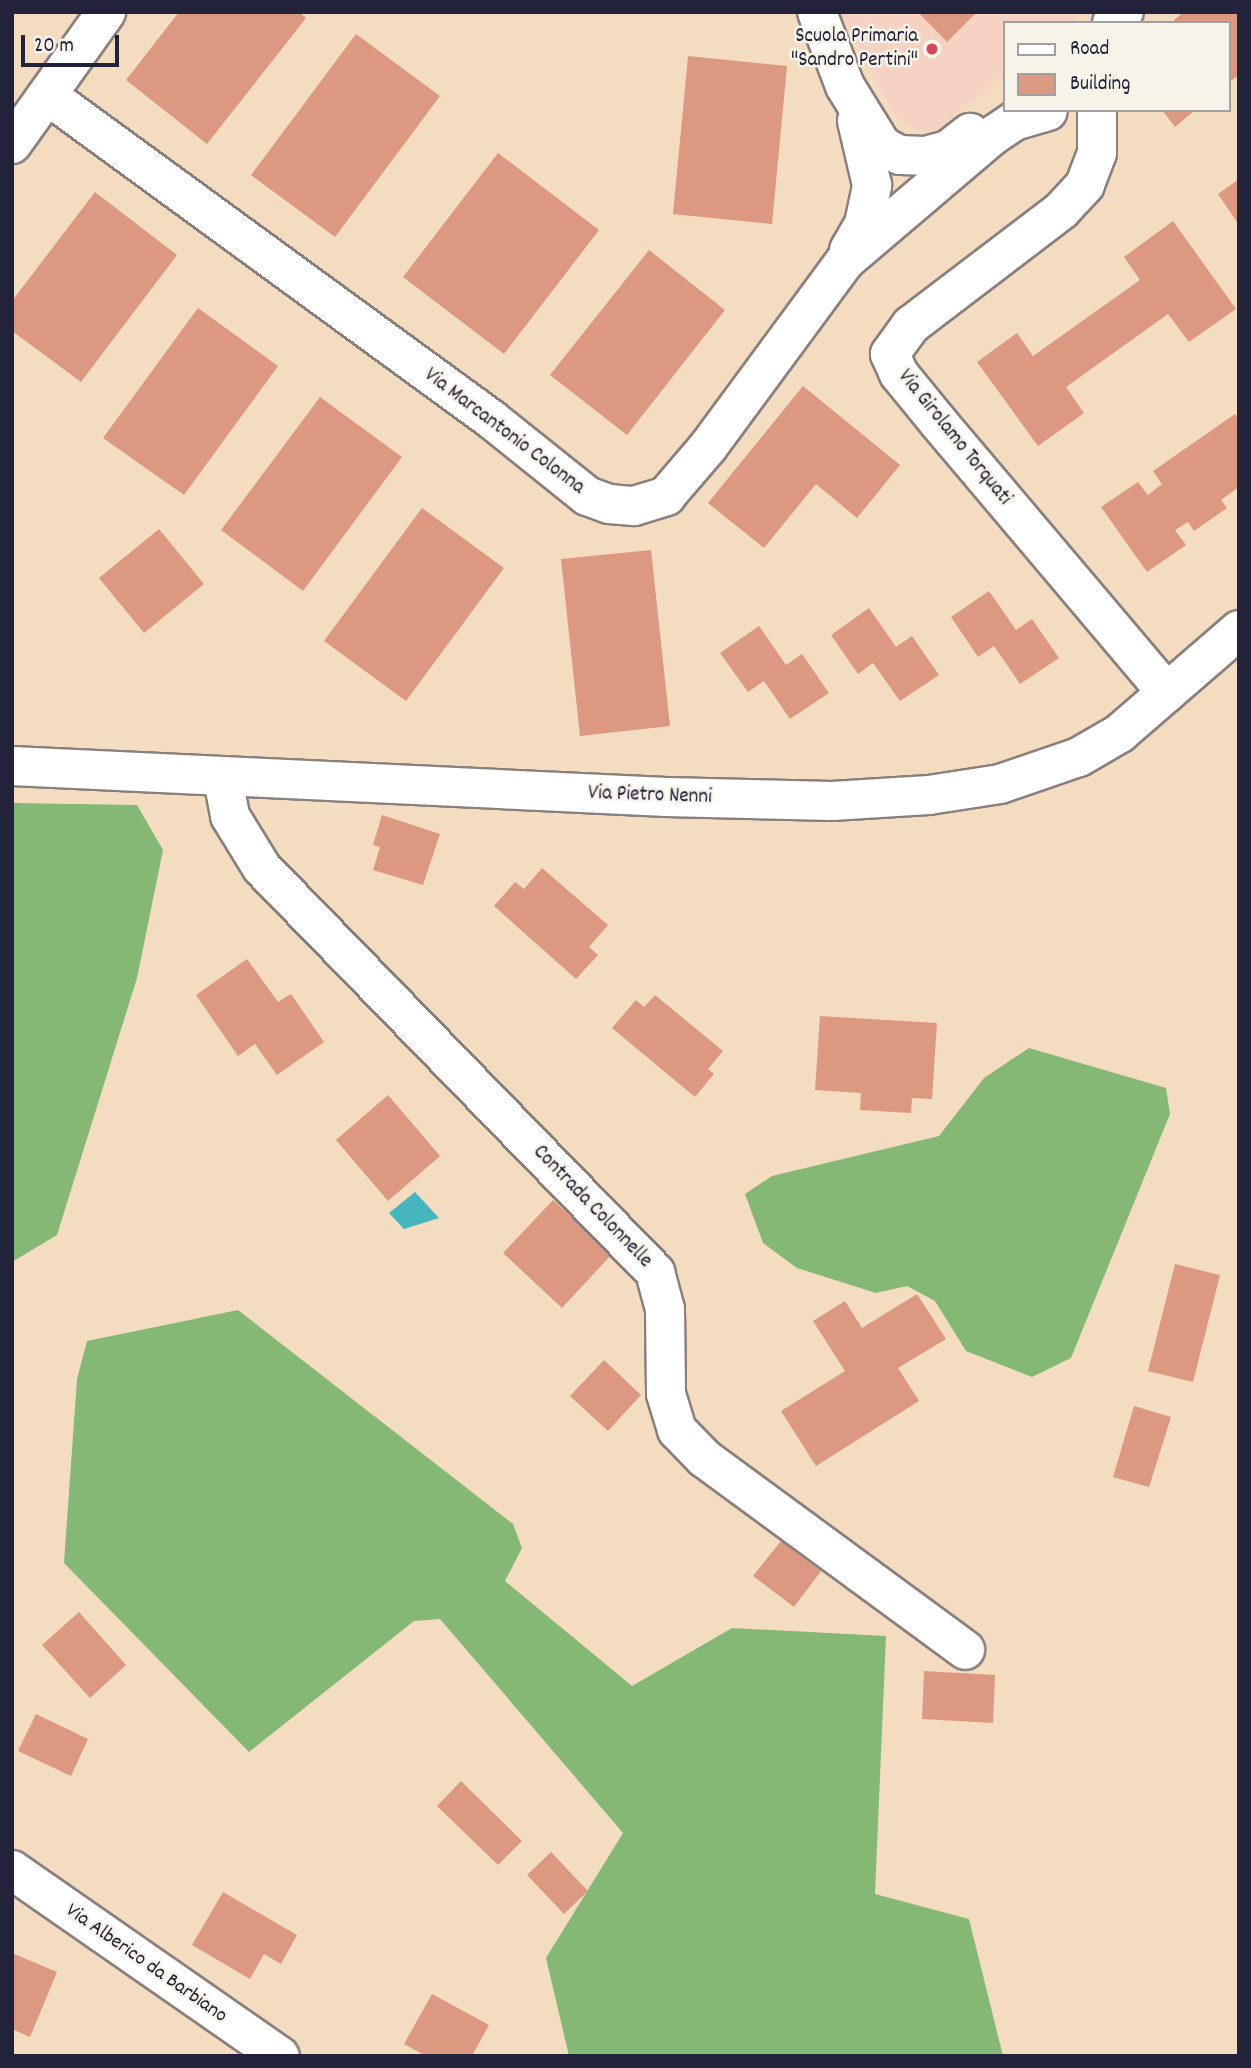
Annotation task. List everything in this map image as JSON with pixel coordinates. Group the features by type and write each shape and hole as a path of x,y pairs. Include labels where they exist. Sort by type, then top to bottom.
{"street":[{"path":"12,144 106,12"},
{"path":"817,12 869,159 872,185 864,224 839,268"},
{"path":"845,86 882,146 900,155 948,150 1002,110"},
{"name":"Via Marcantonio Colonna","path":"47,95 491,419 586,496 609,504 634,506 666,495 708,447 839,268 898,212 992,136 1014,121 1043,112"},
{"path":"1059,112 1076,149 1062,210"},
{"name":"Via Girolamo Torquati","path":"1097,112 1097,153 1085,185 1062,210 911,325 890,354 899,374 1167,693"},
{"name":"Via Pietro Nenni","path":"12,766 223,779 680,798 832,801 929,795 1000,784 1079,757 1120,733 1239,630"},
{"name":"Contrada Colonnelle","path":"223,779 230,816 262,868 655,1272 665,1309 666,1394 683,1437 704,1458 965,1650"},
{"name":"Via Alberico da Barbiano","path":"12,1870 280,2056"}],"shaded area":[{"name":"Scuola Primaria \"Sandro Pertini\"","path":"839,12 1083,12 1072,21 1002,21 1002,77 936,130 912,128 894,114"}],"green space":[{"path":"12,803 137,805 163,850 137,978 57,1235 12,1262"},
{"path":"1029,1048 1166,1088 1170,1114 1071,1358 1032,1377 966,1351 935,1301 907,1286 876,1293 797,1268 763,1243 745,1194 772,1176 939,1136 984,1078"},
{"path":"238,1310 513,1524 522,1548 505,1581 632,1686 732,1628 886,1636 875,1894 969,1919 1003,2056 569,2056 546,1958 623,1833 440,1619 414,1621 249,1752 64,1563 77,1379 87,1341"}],"water":[{"path":"415,1192 439,1218 404,1229 389,1213"}],"building":[{"path":"179,12 299,12 306,18 207,144 126,80"},
{"path":"918,12 977,12 947,42"},
{"path":"1183,12 1239,12 1239,75 1230,82 1230,21 1173,21"},
{"path":"356,34 440,96 335,237 251,175"},
{"path":"688,56 787,66 772,224 673,214"},
{"path":"1164,112 1193,112 1175,127"},
{"path":"498,153 599,230 504,354 403,277"},
{"path":"1239,179 1239,225 1218,194"},
{"path":"95,192 177,255 81,382 12,331 12,301"},
{"path":"1173,221 1236,309 1189,342 1168,314 1066,387 1084,413 1038,446 977,362 1017,333 1033,356 1140,280 1124,257"},
{"path":"649,250 725,310 627,435 550,375"},
{"path":"198,308 278,366 184,495 103,438"},
{"path":"803,386 900,465 857,518 816,484 764,548 708,503"},
{"path":"320,397 402,457 303,591 221,530"},
{"path":"1235,414 1239,420 1239,487 1221,500 1227,508 1194,531 1188,522 1175,530 1186,545 1147,572 1101,507 1138,482 1148,495 1162,484 1153,471"},
{"path":"422,508 504,568 406,701 324,641"},
{"path":"159,529 204,584 144,633 99,578"},
{"path":"651,550 670,726 580,736 561,559"},
{"path":"989,591 1016,630 1032,619 1059,658 1020,684 994,646 978,657 951,617"},
{"path":"869,608 896,647 912,636 939,675 900,701 873,663 858,674 831,635"},
{"path":"759,626 786,665 802,654 829,693 790,719 764,681 748,692 720,653"},
{"path":"382,815 440,834 423,885 373,870 380,847 373,845"},
{"path":"542,868 608,925 589,947 598,955 576,979 494,906 515,882 524,889"},
{"path":"247,959 278,1002 291,994 324,1042 277,1075 255,1044 238,1056 196,995"},
{"path":"655,995 723,1051 708,1069 714,1074 695,1097 612,1028 636,1000 644,1007"},
{"path":"820,1016 937,1023 932,1099 912,1098 911,1113 860,1110 861,1093 815,1090"},
{"path":"388,1095 440,1156 388,1201 336,1140"},
{"path":"553,1200 612,1254 562,1308 503,1253"},
{"path":"1175,1264 1220,1275 1193,1382 1148,1371"},
{"path":"917,1294 946,1339 898,1368 919,1401 816,1466 781,1411 845,1371 813,1321 845,1301 862,1328"},
{"path":"604,1360 641,1395 608,1431 570,1396"},
{"path":"1134,1406 1171,1417 1149,1487 1113,1477"},
{"path":"781,1541 821,1571 794,1607 753,1576"},
{"path":"79,1612 126,1665 90,1698 42,1645"},
{"path":"924,1671 995,1675 993,1723 922,1719"},
{"path":"36,1714 88,1739 71,1776 18,1751"},
{"path":"461,1781 522,1841 498,1865 437,1806"},
{"path":"551,1852 588,1891 564,1914 527,1875"},
{"path":"223,1892 297,1935 281,1964 264,1954 250,1979 192,1945"},
{"path":"12,1953 57,1972 30,2037 12,2029"},
{"path":"432,1994 489,2025 472,2056 426,2056 404,2044"}],"place":[{"name":"Scuola Primaria \"Sandro Pertini\"","path":"932,49"}]}
